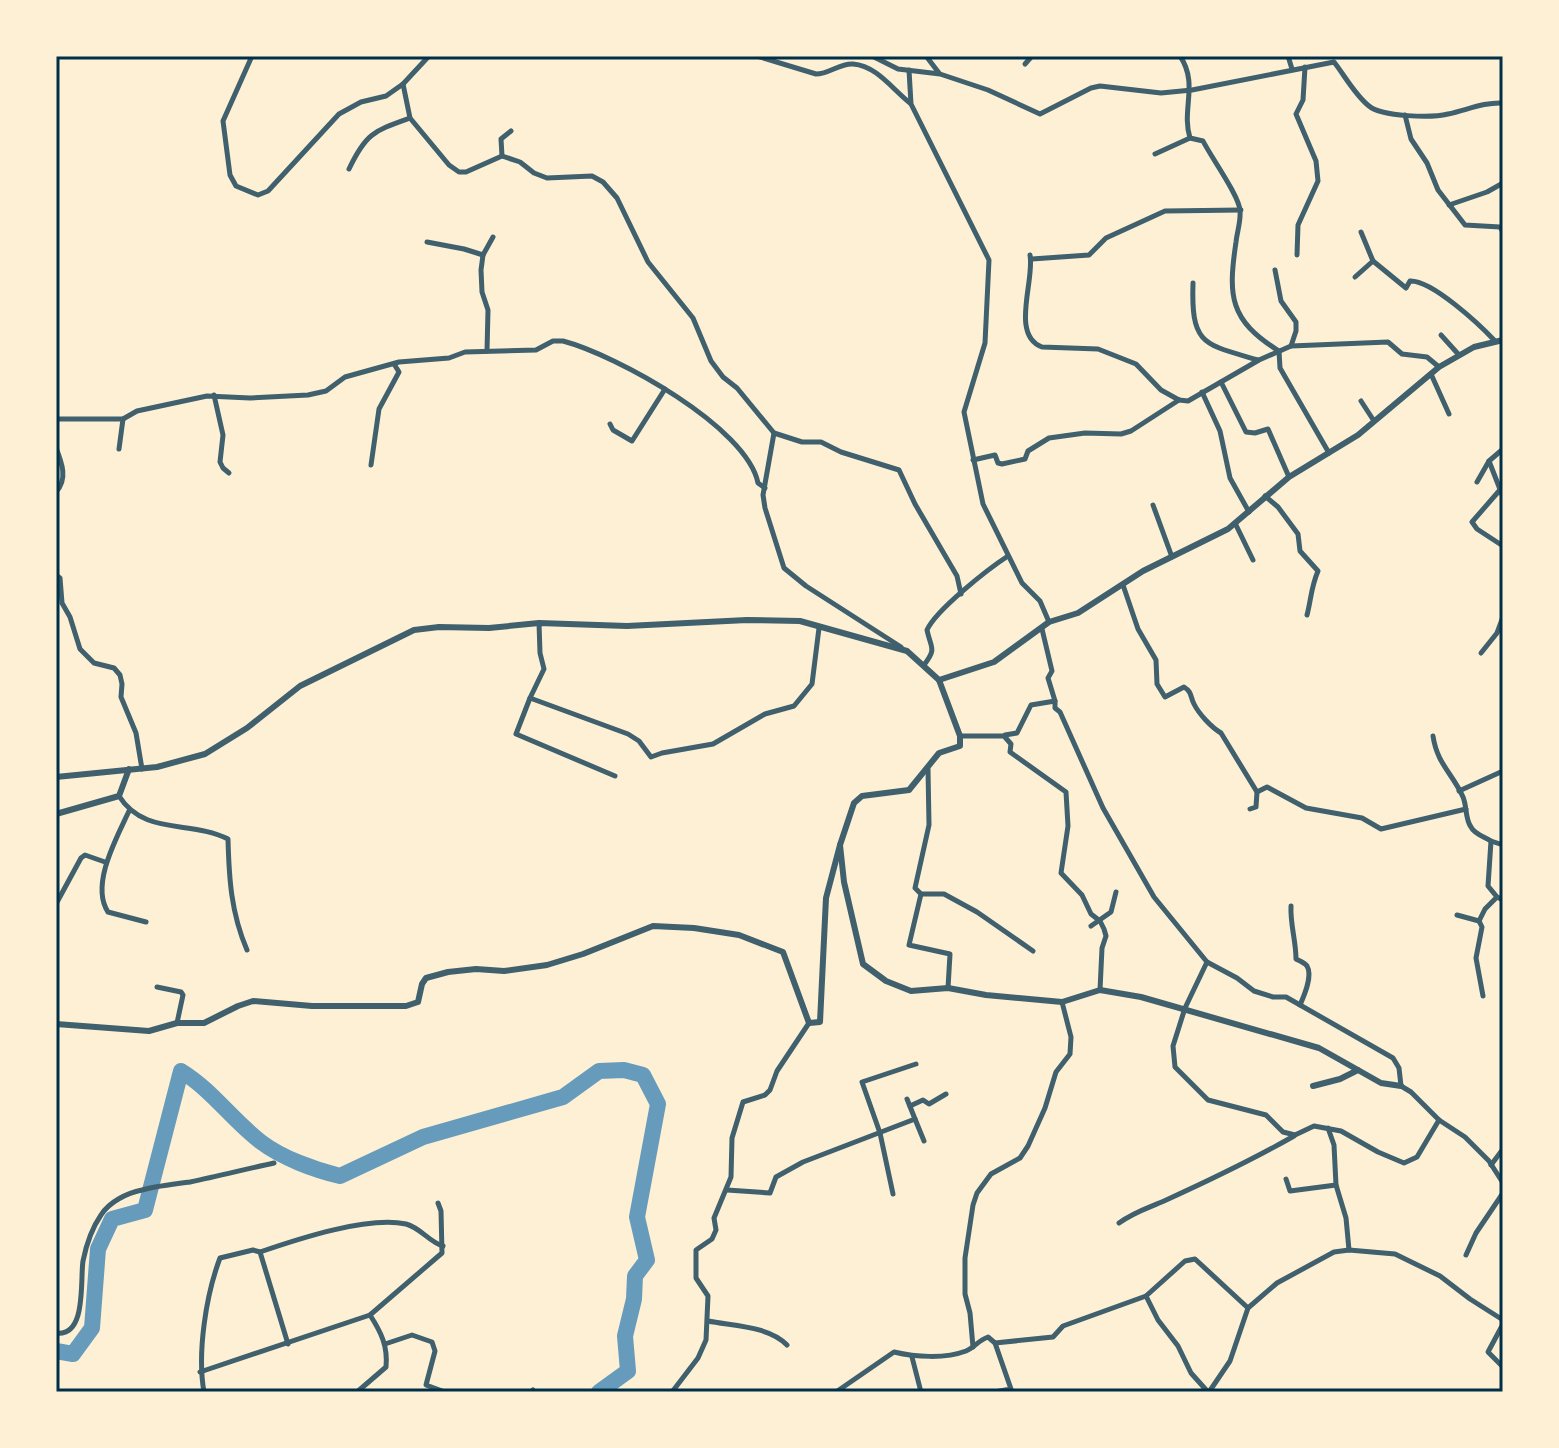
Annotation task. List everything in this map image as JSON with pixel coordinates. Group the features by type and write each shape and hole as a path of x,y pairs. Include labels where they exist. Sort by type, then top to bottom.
{"street":[{"path":"252,56 223,121 230,175 236,186 258,195 268,191 339,114 361,102 386,96 403,84 429,56"},
{"path":"757,56 816,74 826,74 852,64 865,68 879,74 911,104 989,260 985,343 964,412 983,504 1022,583 1040,601 1049,622"},
{"path":"872,56 898,69 940,74 988,90 1040,114 1100,86 1161,93 1192,90 1336,59 1370,107 1405,115 1445,115 1477,105 1503,103"},
{"path":"926,56 940,74"},
{"path":"1025,64 1032,56"},
{"path":"1180,56 1192,90 1187,129 1190,138"},
{"path":"1288,56 1292,69"},
{"path":"1297,255 1298,225 1318,181 1316,161 1296,114 1303,100 1305,67"},
{"path":"909,69 911,104"},
{"path":"403,84 410,118 449,165 459,172 466,172 502,156 520,162 547,178 592,176 603,182 617,198 648,262 693,318 711,361 723,377 737,388 774,433 802,442 821,442 841,452 899,470 957,576 961,594"},
{"path":"1405,115 1411,139 1448,205 1465,225 1500,227 1503,232"},
{"path":"349,169 365,139 381,128 410,118"},
{"path":"502,156 501,139 511,131"},
{"path":"1155,154 1190,138 1203,141 1236,195 1241,210 1231,274 1234,302 1245,326 1279,351"},
{"path":"1448,205 1487,192 1503,183"},
{"path":"1241,210 1165,211 1106,238 1089,255 1031,257 1027,332 1034,344 1098,349 1136,364 1161,390 1179,400 1188,401 1259,360 1291,346 1388,342 1402,354 1427,357 1439,367"},
{"path":"939,680 994,662 1049,622 1078,613 1143,571 1206,541 1235,523 1289,477 1358,435 1439,367 1459,355 1499,341 1440,294 1415,280 1410,281 1406,288 1373,261 1361,232"},
{"path":"487,351 488,320 482,292 483,255 493,237"},
{"path":"427,242 483,255"},
{"path":"1355,277 1373,261"},
{"path":"1275,270 1281,301 1296,322 1291,346"},
{"path":"1193,283 1192,312 1198,334 1210,344 1259,360"},
{"path":"1441,335 1459,355"},
{"path":"56,419 123,419 137,411 214,395 250,398 308,395 326,391 345,377 394,364 449,358 465,352 536,350 553,341 563,341 619,363 665,389 700,414 741,448 755,468 758,483 765,488"},
{"path":"1279,351 1280,368 1329,453"},
{"path":"371,465 379,409 399,372 394,364"},
{"path":"1431,373 1449,414"},
{"path":"1221,382 1246,432 1268,429 1289,477"},
{"path":"610,424 613,430 632,441 665,389"},
{"path":"1202,392 1218,424 1230,478 1249,512"},
{"path":"214,395 223,435 220,462 229,473"},
{"path":"973,460 995,455 998,463 1002,464 1025,459 1028,451 1049,438 1085,433 1121,434 1154,418 1179,400"},
{"path":"1361,401 1374,421"},
{"path":"119,449 123,419"},
{"path":"774,433 765,508 784,568 924,665 939,680 960,736 960,746 939,753 909,790 862,796 854,803 826,898 822,1017 820,1022 809,1023"},
{"path":"56,448 64,477 62,486 56,492"},
{"path":"1477,482 1489,461 1503,449"},
{"path":"1489,461 1501,494 1472,522 1477,529 1503,546"},
{"path":"1265,496 1278,507 1298,534 1300,551 1318,571 1310,590 1307,615"},
{"path":"1153,505 1172,557"},
{"path":"56,510 56,531"},
{"path":"1235,523 1253,560"},
{"path":"924,665 932,654 933,646 927,630 930,624 1008,556"},
{"path":"56,575 60,578 62,603 80,649 94,663 114,668 120,675 121,697 136,733 142,769"},
{"path":"1123,585 1138,629 1156,660 1157,684 1165,697 1184,687 1190,691 1194,705 1221,733 1257,792 1256,807 1250,809"},
{"path":"1481,653 1497,633 1503,617"},
{"path":"56,777 142,769 205,754 247,728 300,686 414,630 539,623 627,626 747,620 800,621 907,651"},
{"path":"539,623 544,669 516,734 615,776"},
{"path":"530,698 628,734 639,741 651,757 713,744 765,714 794,706 812,684 819,628"},
{"path":"1042,629 1052,671 1048,678 1055,708 1060,712 1103,808 1154,897 1207,962 1254,991 1286,997 1393,1058 1399,1068 1401,1086"},
{"path":"960,736 1017,733 1031,705 1055,701"},
{"path":"1004,736 1011,744 1010,752 1066,792 1068,826 1061,873 1082,895 1106,936 1102,948 1100,990"},
{"path":"1433,736 1446,773 1459,791 1473,831 1503,845"},
{"path":"119,796 129,769"},
{"path":"928,769 929,825 915,888 921,894 944,894 977,912 1033,951"},
{"path":"1459,791 1503,771"},
{"path":"1257,792 1267,787 1306,808 1362,818 1381,829 1466,809"},
{"path":"119,796 129,811 147,821 228,839 229,884 235,922 247,950"},
{"path":"56,814 119,796"},
{"path":"129,811 106,862 105,908 108,912 146,922"},
{"path":"1479,921 1485,909 1500,898 1488,886 1491,841"},
{"path":"840,845 844,882 863,964 886,981 911,991 948,988 1062,1002 1100,990 1185,1008 1319,1048 1381,1083 1401,1086 1411,1092 1439,1120 1465,1137 1503,1183"},
{"path":"56,904 81,858 85,855 106,862"},
{"path":"1091,926 1114,908 1116,892"},
{"path":"921,894 909,945 950,954 952,961 948,988"},
{"path":"1291,906 1296,959 1306,964 1308,970 1307,990 1300,1005"},
{"path":"1457,915 1479,921 1482,927 1476,958 1483,996"},
{"path":"56,1024 149,1031 177,1023 204,1023 253,1001 312,1006 406,1006 418,1002 422,984 435,974 476,969 504,971 547,965 653,926 739,935 783,952 809,1023"},
{"path":"1207,962 1185,1008 1173,1046 1175,1067 1208,1100 1266,1115 1283,1132 1295,1135"},
{"path":"157,987 183,995 177,1023"},
{"path":"973,1347 965,1294 965,1258 973,1205 977,1193 991,1174 1020,1158 1028,1146 1045,1108 1056,1072 1070,1054 1071,1037 1062,1002"},
{"path":"672,1392 698,1358 706,1340 708,1296 696,1278 696,1250 712,1239 716,1230 716,1209 731,1177 732,1138 743,1102 765,1095 770,1090 777,1071 809,1023"},
{"path":"893,1194 880,1133 862,1082 916,1064"},
{"path":"1313,1086 1340,1079 1358,1070"},
{"path":"924,1141 908,1103 923,1100 929,1104 946,1094"},
{"path":"727,1190 770,1193 776,1177 803,1162 915,1119"},
{"path":"1119,1223 1136,1210 1162,1202 1243,1164 1314,1126 1341,1131 1404,1163 1417,1157 1439,1120"},
{"path":"1328,1128 1334,1145 1336,1185 1346,1218 1349,1250"},
{"path":"1491,1165 1503,1149"},
{"path":"56,1333 73,1327 79,1313 83,1261 102,1212 118,1199 142,1190 274,1163"},
{"path":"1286,1179 1290,1191 1336,1185"},
{"path":"1466,1255 1476,1233 1503,1193"},
{"path":"200,1372 370,1315 442,1253 438,1203"},
{"path":"204,1392 200,1372 208,1303 220,1258 253,1250 260,1252 303,1238 388,1222 419,1229 436,1244 443,1246"},
{"path":"1146,1296 1191,1373 1208,1392 1230,1361 1248,1308 1277,1283 1334,1252 1349,1250 1395,1254 1440,1276 1503,1322 1488,1352 1503,1367"},
{"path":"260,1252 288,1344"},
{"path":"995,1343 1053,1337 1063,1326 1146,1296 1185,1261 1195,1259 1248,1308"},
{"path":"357,1392 386,1367 385,1344 370,1315"},
{"path":"708,1321 775,1335 787,1345"},
{"path":"385,1344 412,1335 432,1342 435,1351 426,1385 445,1392"},
{"path":"836,1392 894,1352 912,1357 954,1354 988,1337 995,1343 1012,1390 994,1392"},
{"path":"912,1357 921,1392"}],"waterway":[{"path":"56,1351 73,1354 92,1328 98,1249 112,1219 145,1210 181,1071 269,1148 299,1163 340,1176 423,1137 563,1097 599,1071 624,1070 643,1075 658,1104 637,1217 647,1260 635,1276 634,1299 625,1336 628,1371 599,1392"}]}
